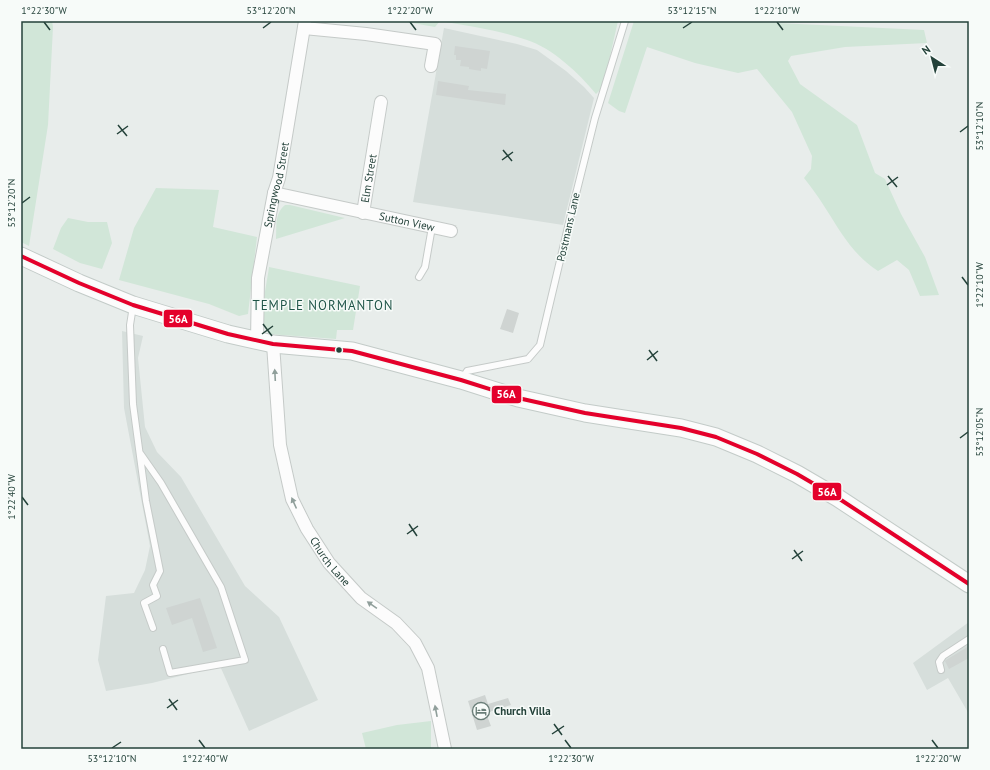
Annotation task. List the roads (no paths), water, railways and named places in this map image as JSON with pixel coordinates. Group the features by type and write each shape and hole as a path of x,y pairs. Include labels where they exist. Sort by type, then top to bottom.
{"main road":[{"path":"21,256 79,283 133,304 228,334 273,344 352,351 462,380 518,398 585,413 680,428 716,437 797,474 838,498 969,584"}],"street":[{"name":"Springwood Street","path":"257,341 258,278 278,178 304,25 435,44 431,66"},
{"name":"Elm Street","path":"274,193 363,213 381,102"},
{"name":"Sutton View","path":"363,213 451,231"},
{"name":"Church Lane","path":"273,344 280,445 292,499 307,529 329,563 361,598 396,623 415,643 428,668 445,749"}],"lane":[{"name":"Postmans Lane","path":"462,380 467,370 528,359 540,345 595,118 625,21"},
{"path":"419,277 425,267 432,227"},
{"path":"133,304 130,325 133,404 146,501 160,571 153,585 156,596 144,602 153,628"},
{"path":"139,451 161,483 221,587 245,660 170,673 163,649"},
{"path":"941,670 939,662 943,656 969,639"}],"place":[{"name":"Church Villa","path":"481,711"}],"district":[{"name":"TEMPLE NORMANTON","path":"323,305"}]}
